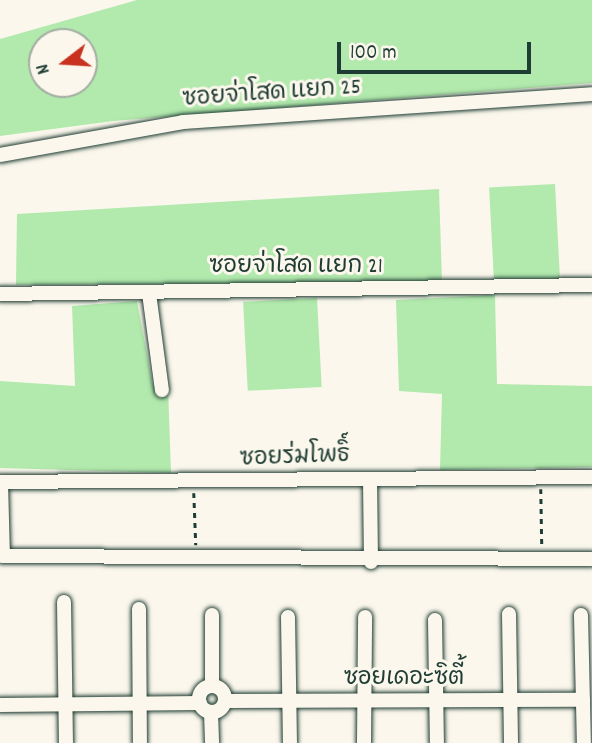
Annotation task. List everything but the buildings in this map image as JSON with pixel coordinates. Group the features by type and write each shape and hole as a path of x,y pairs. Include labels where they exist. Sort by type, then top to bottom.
{"street":[{"name":"ซอยจ่าโสด แยก 25","path":"0,155 183,122 592,93"},
{"name":"ซอยจ่าโสด แยก 21","path":"0,294 592,285"},
{"path":"149,293 162,390"},
{"name":"ซอยร่มโพธิ์","path":"1,482 194,484 592,477"},
{"path":"370,480 371,562"},
{"path":"1,482 3,556 542,563 592,559"},
{"path":"64,603 66,743"},
{"path":"139,609 140,743"},
{"path":"509,614 511,743"},
{"path":"0,705 205,707 225,701 212,686 212,615"},
{"path":"581,615 584,743"},
{"path":"288,617 290,743"},
{"path":"364,743 365,617"},
{"path":"435,620 437,743"},
{"path":"212,686 201,692 212,743"},
{"name":"ซอยเดอะซิตี้","path":"225,701 437,705 583,700"}],"path":[{"path":"541,478 542,563"},
{"path":"194,484 196,559"}],"green space":[{"path":"137,0 592,0 592,83 113,121 0,136 0,39 28,31 28,98 98,98 98,28 39,28"},
{"path":"555,184 560,280 494,283 489,187"},
{"path":"439,189 442,282 16,285 17,214"},
{"path":"495,295 497,384 592,386 592,467 440,470 442,394 399,391 396,300"},
{"path":"317,298 322,387 248,391 243,302"},
{"path":"137,301 153,386 168,387 171,473 0,468 0,381 75,386 72,306"}]}
